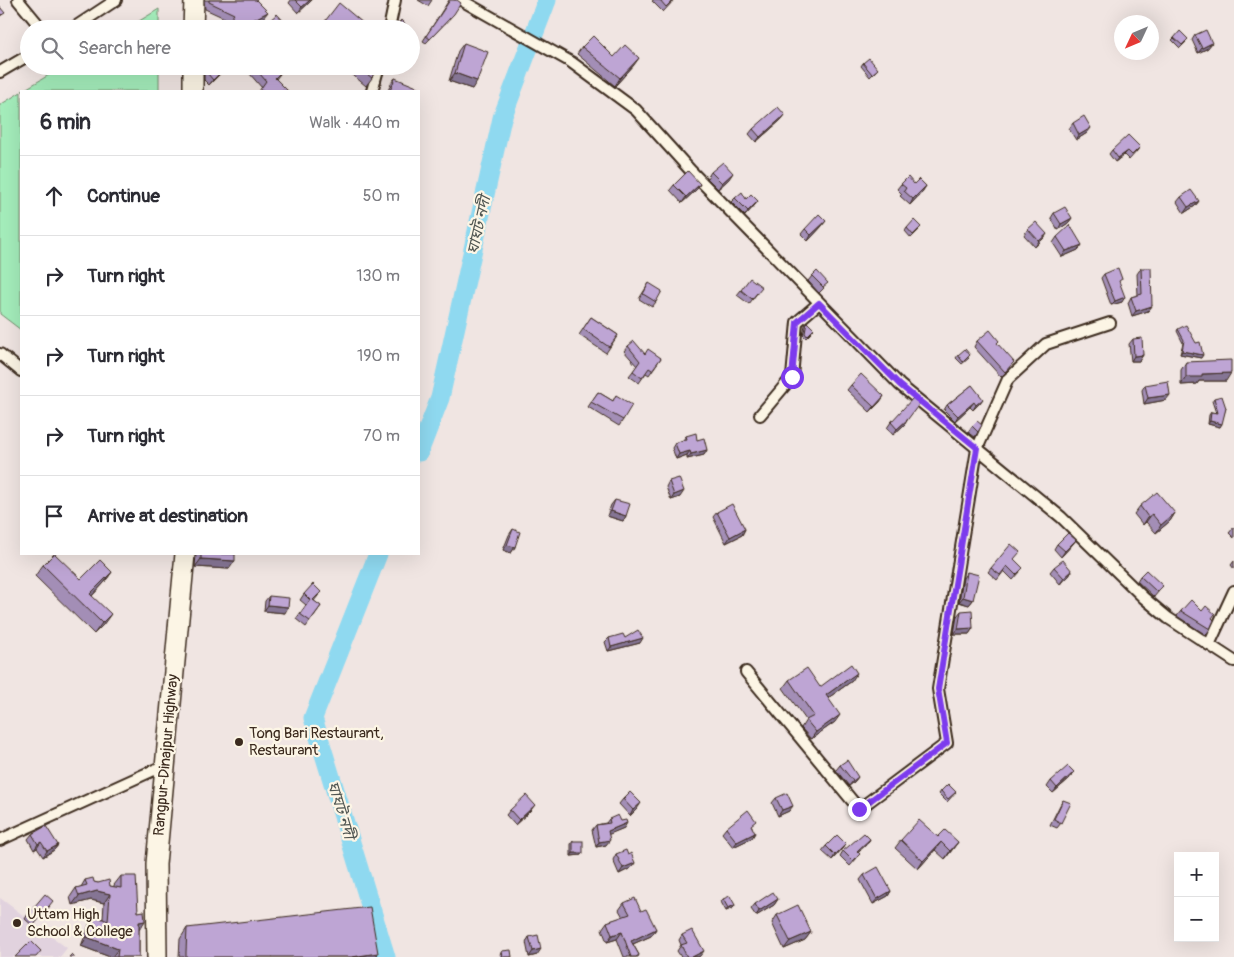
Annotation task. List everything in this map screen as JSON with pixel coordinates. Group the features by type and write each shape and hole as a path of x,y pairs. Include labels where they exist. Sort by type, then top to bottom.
{"highway":[{"path":"193,20 194,0"},
{"path":"193,75 193,90"},
{"name":"Rangpur-Dinajpur Highway","path":"157,957 156,864 184,555"}],"street":[{"path":"18,0 35,20"},
{"path":"86,20 116,0"},
{"path":"391,20 396,0"},
{"path":"461,0 571,62 636,110 691,171 900,385 1061,517 1144,598 1168,618 1234,661"},
{"path":"0,72 20,60"},
{"path":"372,90 376,75"},
{"path":"760,415 792,377 797,322 819,303"},
{"path":"746,672 859,809 947,743 938,689 977,448 1008,378 1046,344 1110,323"},
{"path":"0,354 20,370"},
{"path":"1208,644 1234,591"},
{"path":"0,840 165,765"}],"shaded area":[{"name":"Uttam High School & College","path":"0,898 67,948 60,957 0,957"}],"green space":[{"path":"159,9 159,20 141,20"},
{"path":"49,75 159,75 159,90 24,90"},
{"path":"20,93 20,329 0,314 0,105"}],"building":[{"path":"209,0 256,0 268,12 253,20 230,20 234,14 209,2"},
{"path":"295,0 310,0 302,7"},
{"path":"450,0 457,0 461,3 454,14 430,39 426,36"},
{"path":"660,0 673,0 666,7"},
{"path":"339,3 359,20 326,20"},
{"path":"0,7 5,13 0,16"},
{"path":"277,14 282,20 270,20"},
{"path":"1206,30 1212,43 1202,48 1195,35"},
{"path":"1180,31 1188,39 1182,45 1174,38"},
{"path":"593,36 614,57 625,45 639,58 620,78 582,47"},
{"path":"464,43 488,52 477,81 455,73"},
{"path":"869,58 878,69 872,74 863,63"},
{"path":"209,75 218,75 213,80"},
{"path":"261,75 278,75 275,78 287,90 260,90 266,81"},
{"path":"395,78 417,87 416,90 390,90"},
{"path":"778,107 785,115 760,137 753,129"},
{"path":"1084,116 1091,128 1079,135 1073,123"},
{"path":"1128,135 1140,147 1132,155 1128,151 1118,158 1112,150"},
{"path":"723,162 733,173 722,183 711,172"},
{"path":"688,171 700,184 686,197 674,185"},
{"path":"908,177 914,184 919,179 926,186 913,199 904,191 906,188 901,184"},
{"path":"1191,190 1199,201 1188,207 1181,197"},
{"path":"742,192 746,199 751,194 758,201 748,211 735,198"},
{"path":"1065,207 1072,218 1061,224 1054,213"},
{"path":"819,214 826,221 811,235 805,229"},
{"path":"914,220 921,227 913,235 907,228"},
{"path":"1036,222 1047,234 1039,241 1028,229"},
{"path":"1070,225 1082,245 1066,251 1057,237"},
{"path":"1118,268 1122,279 1119,281 1125,297 1115,301 1104,274"},
{"path":"1141,268 1151,268 1152,306 1136,311 1131,297 1142,294"},
{"path":"817,271 828,283 823,287 812,276"},
{"path":"750,278 762,287 752,299 741,290"},
{"path":"649,283 662,291 656,302 643,294"},
{"path":"591,317 618,335 609,347 583,329"},
{"path":"807,322 814,329 807,336 805,333"},
{"path":"1186,325 1196,343 1200,342 1203,355 1182,351 1184,340 1178,329"},
{"path":"990,330 999,341 997,343 1014,362 1005,372 977,341"},
{"path":"1142,338 1143,355 1134,356 1133,339"},
{"path":"634,341 645,354 648,349 661,358 652,370 649,368 642,378 633,371 640,361 628,346"},
{"path":"965,349 970,355 963,362 958,355"},
{"path":"1231,360 1231,373 1202,374 1202,377 1186,377 1186,362"},
{"path":"861,374 884,396 874,407 851,385"},
{"path":"1168,381 1170,395 1148,398 1145,385"},
{"path":"972,385 983,399 976,405 974,402 958,416 947,405"},
{"path":"598,392 613,401 616,395 632,405 623,420 591,402"},
{"path":"1222,396 1226,408 1222,424 1210,421 1211,412 1218,413 1214,398"},
{"path":"913,398 920,403 908,419 897,429 891,422"},
{"path":"977,421 982,425 978,432 972,426"},
{"path":"696,433 697,440 704,438 707,450 691,454 690,451 679,454 675,443 687,439 686,436"},
{"path":"679,478 684,491 674,495 669,481"},
{"path":"1157,492 1175,513 1161,525 1152,514 1148,517 1140,506"},
{"path":"615,500 630,504 626,516 611,511"},
{"path":"732,504 745,529 730,537 717,512"},
{"path":"513,529 520,532 515,547 507,545"},
{"path":"1068,533 1076,540 1065,551 1057,544"},
{"path":"1011,544 1020,552 1014,559 1023,568 1016,575 1007,566 1000,575 991,568"},
{"path":"53,555 56,555 81,579 100,560 112,572 90,594 111,614 102,623 43,565"},
{"path":"201,555 235,555 235,561 201,559"},
{"path":"1063,560 1072,571 1064,578 1054,567"},
{"path":"1146,570 1163,586 1157,592 1140,576"},
{"path":"967,572 979,575 973,600 963,597"},
{"path":"313,584 321,592 313,600 321,606 310,621 300,614 310,600 304,594"},
{"path":"269,596 289,598 288,607 268,605"},
{"path":"1191,600 1202,611 1206,606 1215,614 1212,618 1214,620 1210,629 1181,611"},
{"path":"972,610 973,628 958,629 961,611"},
{"path":"638,630 643,638 611,647 609,638 623,634 625,638"},
{"path":"851,664 857,673 826,695 840,715 816,732 806,720 814,716 789,680 807,668 820,687"},
{"path":"847,760 858,777 853,781 840,765"},
{"path":"1068,766 1074,772 1057,788 1051,781"},
{"path":"948,784 956,792 948,799 941,791"},
{"path":"630,792 641,803 633,810 623,799"},
{"path":"787,793 793,806 782,810 776,798"},
{"path":"526,795 535,805 519,820 510,810"},
{"path":"1063,800 1071,803 1061,823 1054,819"},
{"path":"748,810 756,821 751,825 755,833 737,842 726,828"},
{"path":"618,815 621,821 626,820 627,823 608,831 610,840 599,842 596,825 610,823 609,819"},
{"path":"919,820 938,837 945,830 958,842 950,851 941,842 923,861 901,840"},
{"path":"46,826 58,845 47,851 41,842 38,844 32,834"},
{"path":"864,833 870,839 857,851 860,854 853,861 843,851"},
{"path":"837,835 846,844 835,855 826,846"},
{"path":"573,841 583,841 583,853 573,853"},
{"path":"626,850 628,855 631,853 635,863 623,868 616,854"},
{"path":"878,867 891,891 877,899 864,875"},
{"path":"121,876 136,876 138,912 144,911 145,921 139,922 139,957 117,957 118,949 87,937 95,916 108,921 110,894 97,891 79,896 76,888 87,885 85,880 93,878 94,882 98,883 109,880 110,886 121,888"},
{"path":"773,892 778,899 759,911 755,904"},
{"path":"45,894 53,901 37,921 28,914"},
{"path":"730,896 735,905 728,908 723,899"},
{"path":"635,898 641,911 646,909 656,929 631,941 639,955 631,957 622,932 612,935 607,922 630,914 624,903"},
{"path":"798,905 811,932 790,941 777,915"},
{"path":"370,907 378,953 352,957 186,957 187,928"},
{"path":"692,930 704,951 692,957 687,957 681,945 687,943 682,935"},
{"path":"538,935 541,949 533,951 529,937"},
{"path":"31,941 41,951 36,957 15,957"},
{"path":"511,950 512,957 503,957 502,951"}],"waterway":[{"name":"ঘাঘট নদী","path":"420,449 440,398 502,118 547,0"},
{"name":"ঘাঘট নদী","path":"378,555 313,718 386,957"}],"place":[{"name":"Tong Bari Restaurant, Restaurant","path":"239,742"},
{"name":"Uttam High School & College","path":"17,923"}],"route":[{"path":"792,377 797,322 819,303 900,385 977,448 938,689 947,743 859,809"}]}
